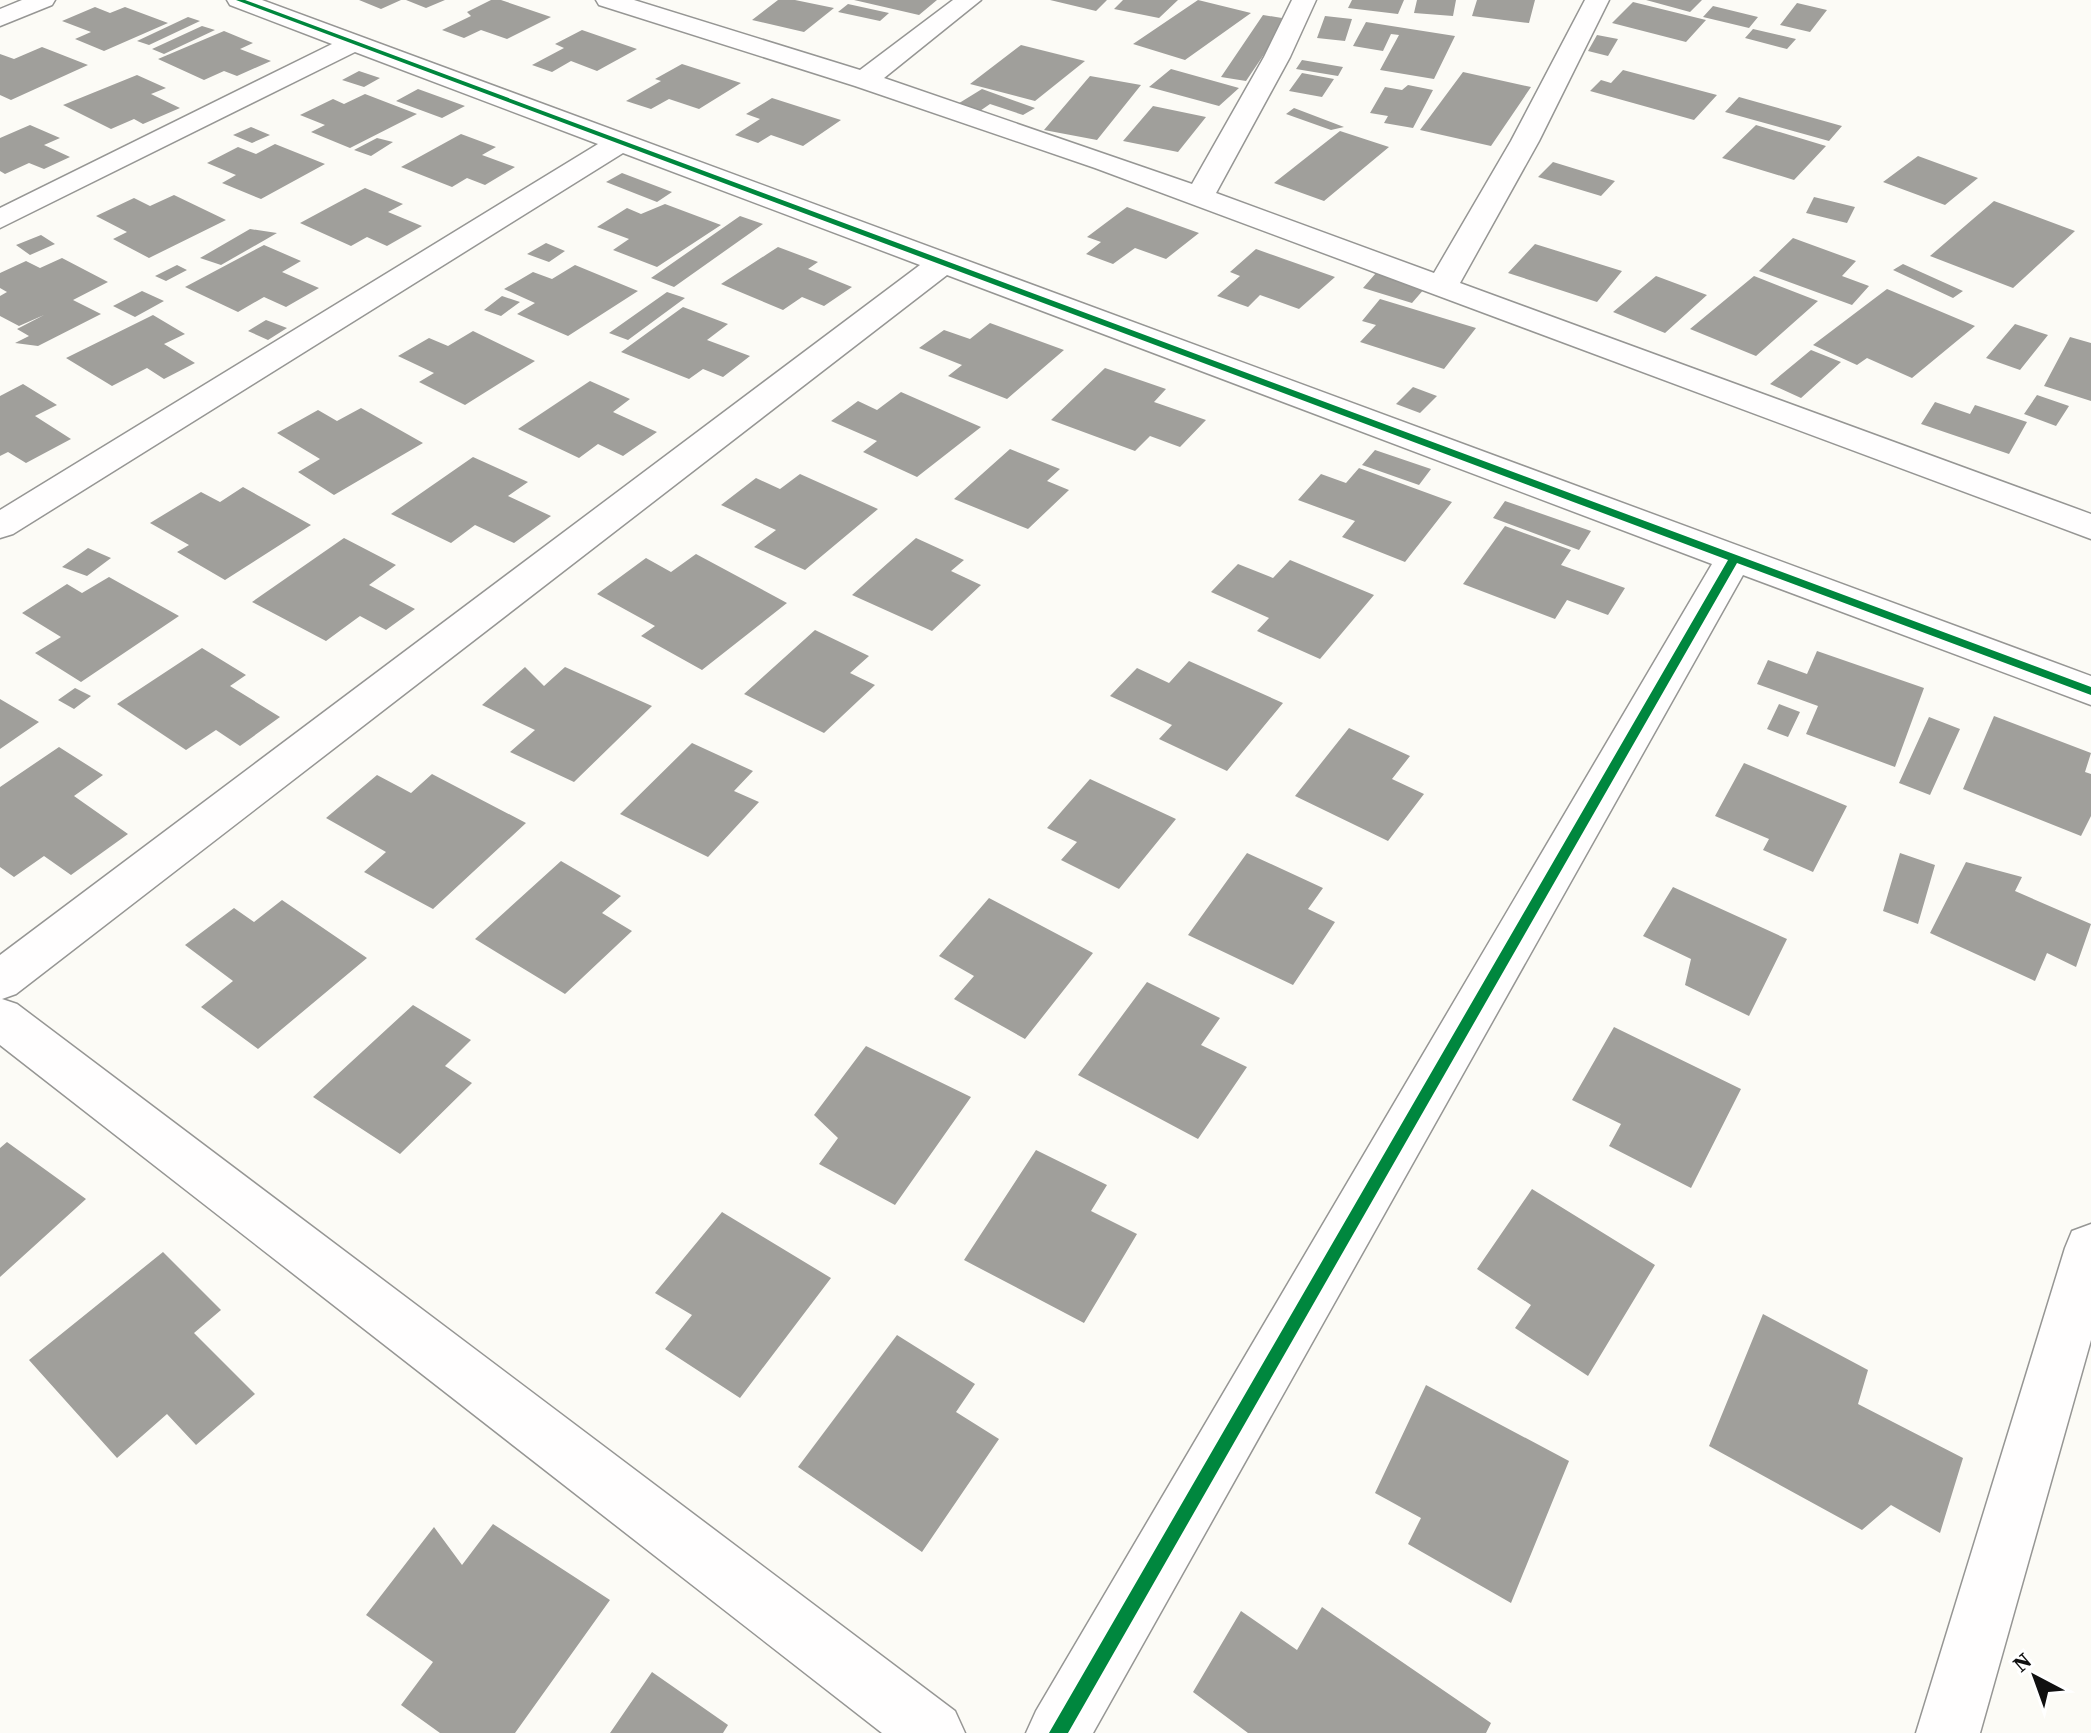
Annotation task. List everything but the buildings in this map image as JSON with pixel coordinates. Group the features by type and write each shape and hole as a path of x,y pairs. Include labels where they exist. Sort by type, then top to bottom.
{"street":[{"path":"0,18 43,0"},
{"path":"239,0 2091,691"},
{"path":"608,0 864,80 1199,197 2091,527"},
{"path":"864,80 969,0"},
{"path":"1199,197 1277,57 1304,0"},
{"path":"1442,287 1525,141 1597,0"},
{"path":"0,219 353,43"},
{"path":"0,526 621,142"},
{"path":"0,981 943,263"},
{"path":"1058,1733 1735,557"},
{"path":"0,1018 933,1733"},
{"path":"1948,1733 2091,1248"}],"cycle path":[{"path":"239,0 2091,691"},
{"path":"1058,1733 1735,557"}]}
